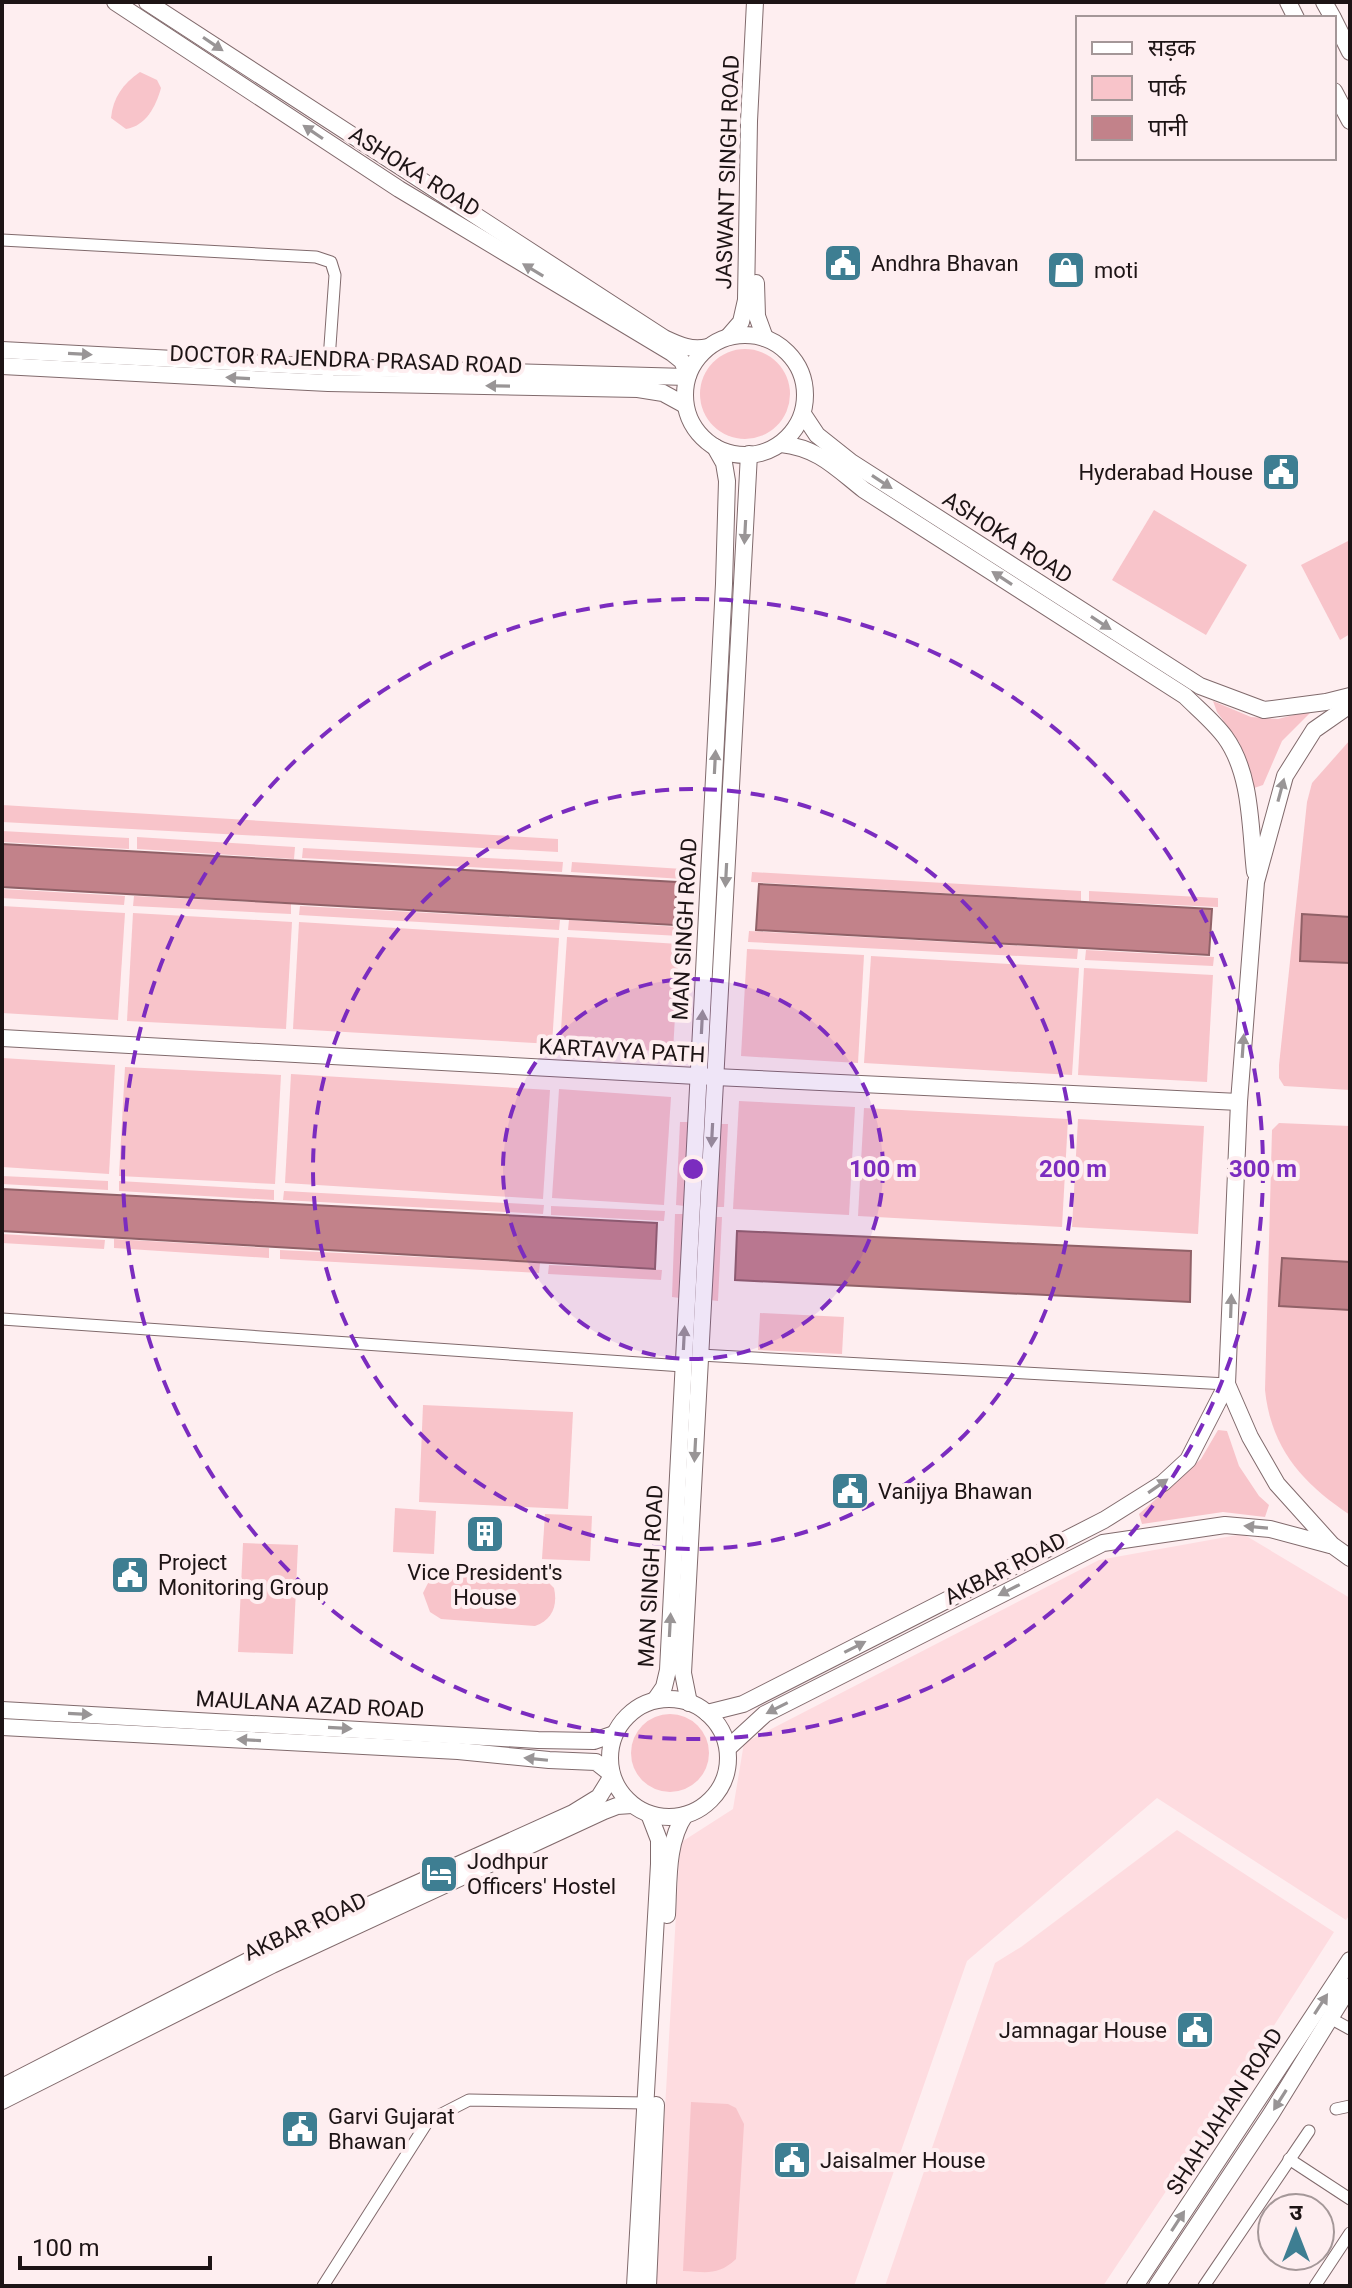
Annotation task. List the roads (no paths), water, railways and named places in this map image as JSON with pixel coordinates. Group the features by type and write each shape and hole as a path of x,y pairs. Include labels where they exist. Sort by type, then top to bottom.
{"main road":[{"name":"ASHOKA ROAD","path":"115,2 399,189 672,353 682,361 687,376"},
{"name":"ASHOKA ROAD","path":"147,2 664,338 685,347 708,347"},
{"name":"JASWANT SINGH ROAD","path":"728,337 741,322 746,300 749,121 755,2"},
{"name":"JASWANT SINGH ROAD","path":"764,2 756,299 757,316 765,338"},
{"path":"1336,25 1350,52"},
{"path":"1336,95 1350,121"},
{"path":"752,335 765,338 781,346 794,359 802,374 806,391 803,414 794,430 774,449 749,454 723,452 705,441 691,425 685,405 687,376 696,359 708,347 728,337 752,335"},
{"name":"DOCTOR RAJENDRA PRASAD ROAD","path":"2,350 328,375 687,376"},
{"name":"DOCTOR RAJENDRA PRASAD ROAD","path":"2,366 328,375 638,389 663,393 685,405"},
{"name":"ASHOKA ROAD","path":"803,414 817,435 851,462 1200,686 1264,710 1350,696"},
{"name":"ASHOKA ROAD","path":"781,444 816,452 864,490 1185,696 1226,738 1239,766 1247,795 1256,882"},
{"name":"MAN SINGH ROAD","path":"689,1703 683,1673 700,1355 727,500 724,463 715,447"},
{"name":"MAN SINGH ROAD","path":"655,1700 664,1687 668,1670 683,1366 708,1077 749,454"},
{"path":"1350,705 1314,730 1285,776 1256,882 1239,1102 1227,1384 1250,1437 1277,1484 1332,1545 1350,1558"},
{"name":"KARTAVYA PATH","path":"2,1038 708,1077 1239,1102"},
{"name":"AKBAR ROAD","path":"707,1713 743,1704 1117,1512 1163,1483 1188,1460 1227,1384"},
{"path":"1117,1512 1129,1538"},
{"name":"AKBAR ROAD","path":"728,1748 765,1714 1103,1543 1225,1525 1270,1529 1332,1545"},
{"path":"674,1699 707,1713 717,1723 728,1748 728,1766 714,1797 701,1808 682,1816 668,1818 649,1814 632,1805 620,1792 611,1774 609,1753 614,1734 624,1718 638,1707 655,1700 674,1699"},
{"name":"MAULANA AZAD ROAD","path":"2,1710 538,1740 594,1741 614,1734"},
{"name":"MAULANA AZAD ROAD","path":"2,1727 458,1751 596,1762 611,1774"},
{"name":"AKBAR ROAD","path":"2,2087 267,1951 573,1813 599,1797 611,1774"},
{"name":"AKBAR ROAD","path":"2,2101 272,1965 604,1811 632,1805"},
{"path":"635,2286 659,1864 659,1840 649,1814"},
{"path":"648,2286 671,1854 682,1816"},
{"name":"SHAHJAHAN ROAD","path":"1135,2286 1350,1960"},
{"name":"SHAHJAHAN ROAD","path":"1157,2286 1271,2114 1350,1986"}],"street":[{"path":"2,240 316,257 331,262 335,275 328,375"},
{"path":"2,1319 683,1366"},
{"path":"700,1355 1227,1384"},
{"path":"1330,2018 1350,2029"},
{"path":"323,2286 428,2121 469,2100 646,2103"},
{"path":"1336,2109 1350,2106"},
{"path":"1204,2286 1309,2131"},
{"path":"1289,2159 1350,2199"},
{"path":"1315,2286 1350,2233"}],"water":[{"path":"2,844 677,882 674,925 2,887"},
{"path":"759,884 1212,909 1209,955 756,930"},
{"path":"1302,914 1350,917 1350,963 1300,961"},
{"path":"2,1189 657,1223 655,1269 2,1231"},
{"path":"737,1231 1191,1251 1190,1302 735,1280"},
{"path":"1282,1258 1350,1262 1350,1310 1279,1306"}],"place":[{"name":"Andhra Bhavan","path":"843,263"},
{"name":"moti","path":"1066,270"},
{"name":"Hyderabad House","path":"1281,472"},
{"name":"Vanijya Bhawan","path":"850,1491"},
{"name":"Vice President's House","path":"485,1534"},
{"name":"Project Monitoring Group","path":"130,1575"},
{"name":"Jodhpur Officers' Hostel","path":"439,1874"},
{"name":"Jamnagar House","path":"1195,2030"},
{"name":"Garvi Gujarat Bhawan","path":"300,2129"},
{"name":"Jaisalmer House","path":"792,2160"}]}
